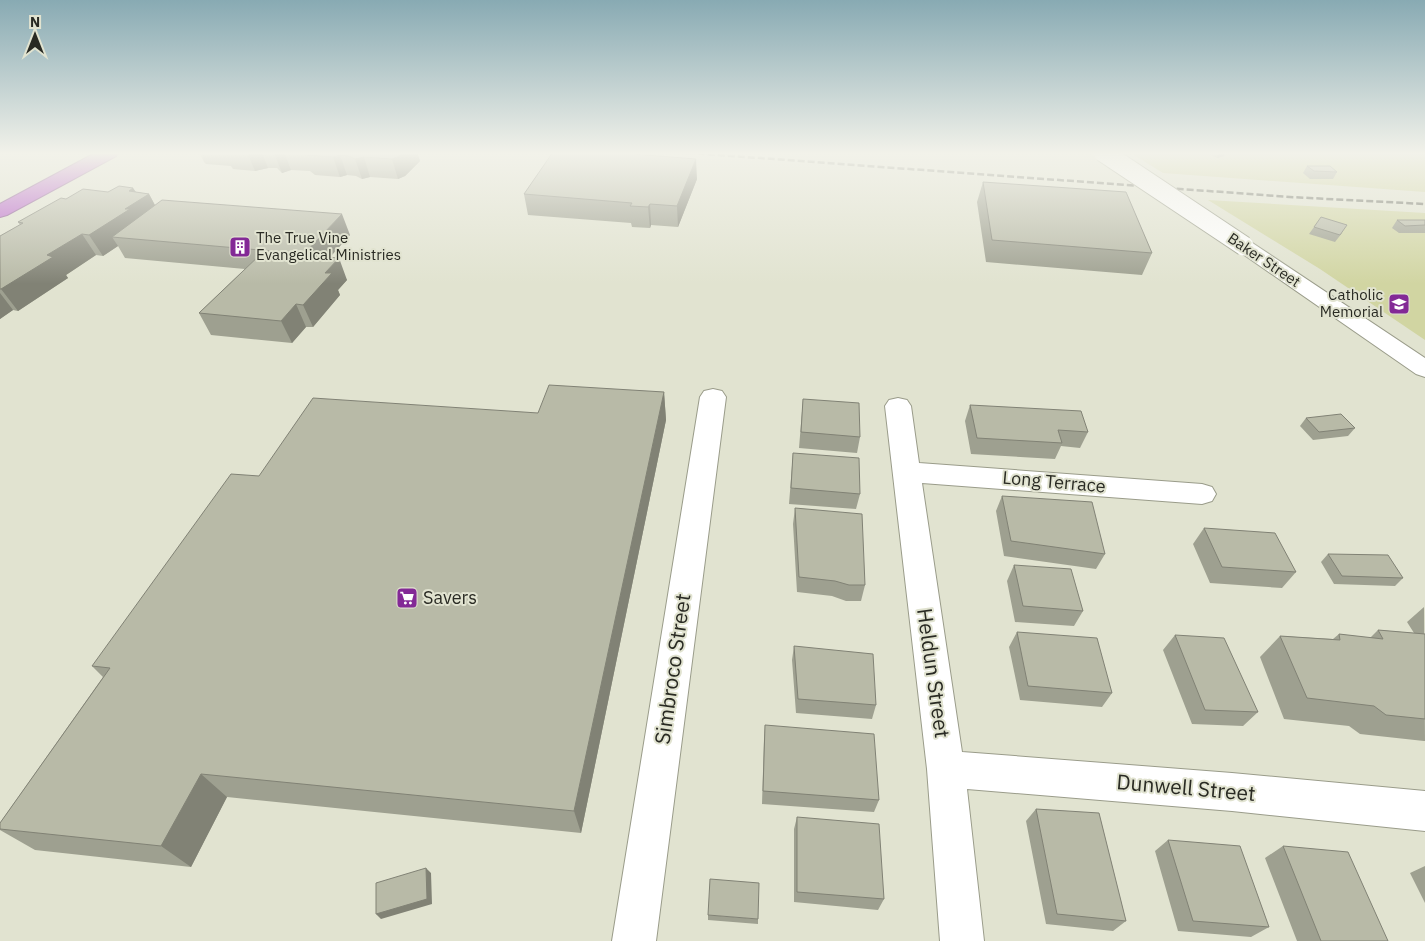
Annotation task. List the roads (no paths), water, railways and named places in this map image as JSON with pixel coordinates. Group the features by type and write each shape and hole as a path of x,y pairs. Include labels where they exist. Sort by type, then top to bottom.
{"highway":[{"path":"0,211 28,196"}],"street":[{"name":"Baker Street","path":"1169,196 1425,369"},
{"name":"Simbroco Street","path":"634,941 713,397"},
{"name":"Heldun Street","path":"898,406 946,769 962,941"},
{"name":"Long Terrace","path":"906,472 1202,494"},
{"name":"Dunwell Street","path":"946,769 1425,810"}],"railway":[{"path":"1275,196 1425,204"}],"place":[{"name":"The True Vine Evangelical Ministries","path":"240,247"},
{"name":"Catholic Memorial","path":"1399,304"},
{"name":"Savers","path":"407,598"}]}
